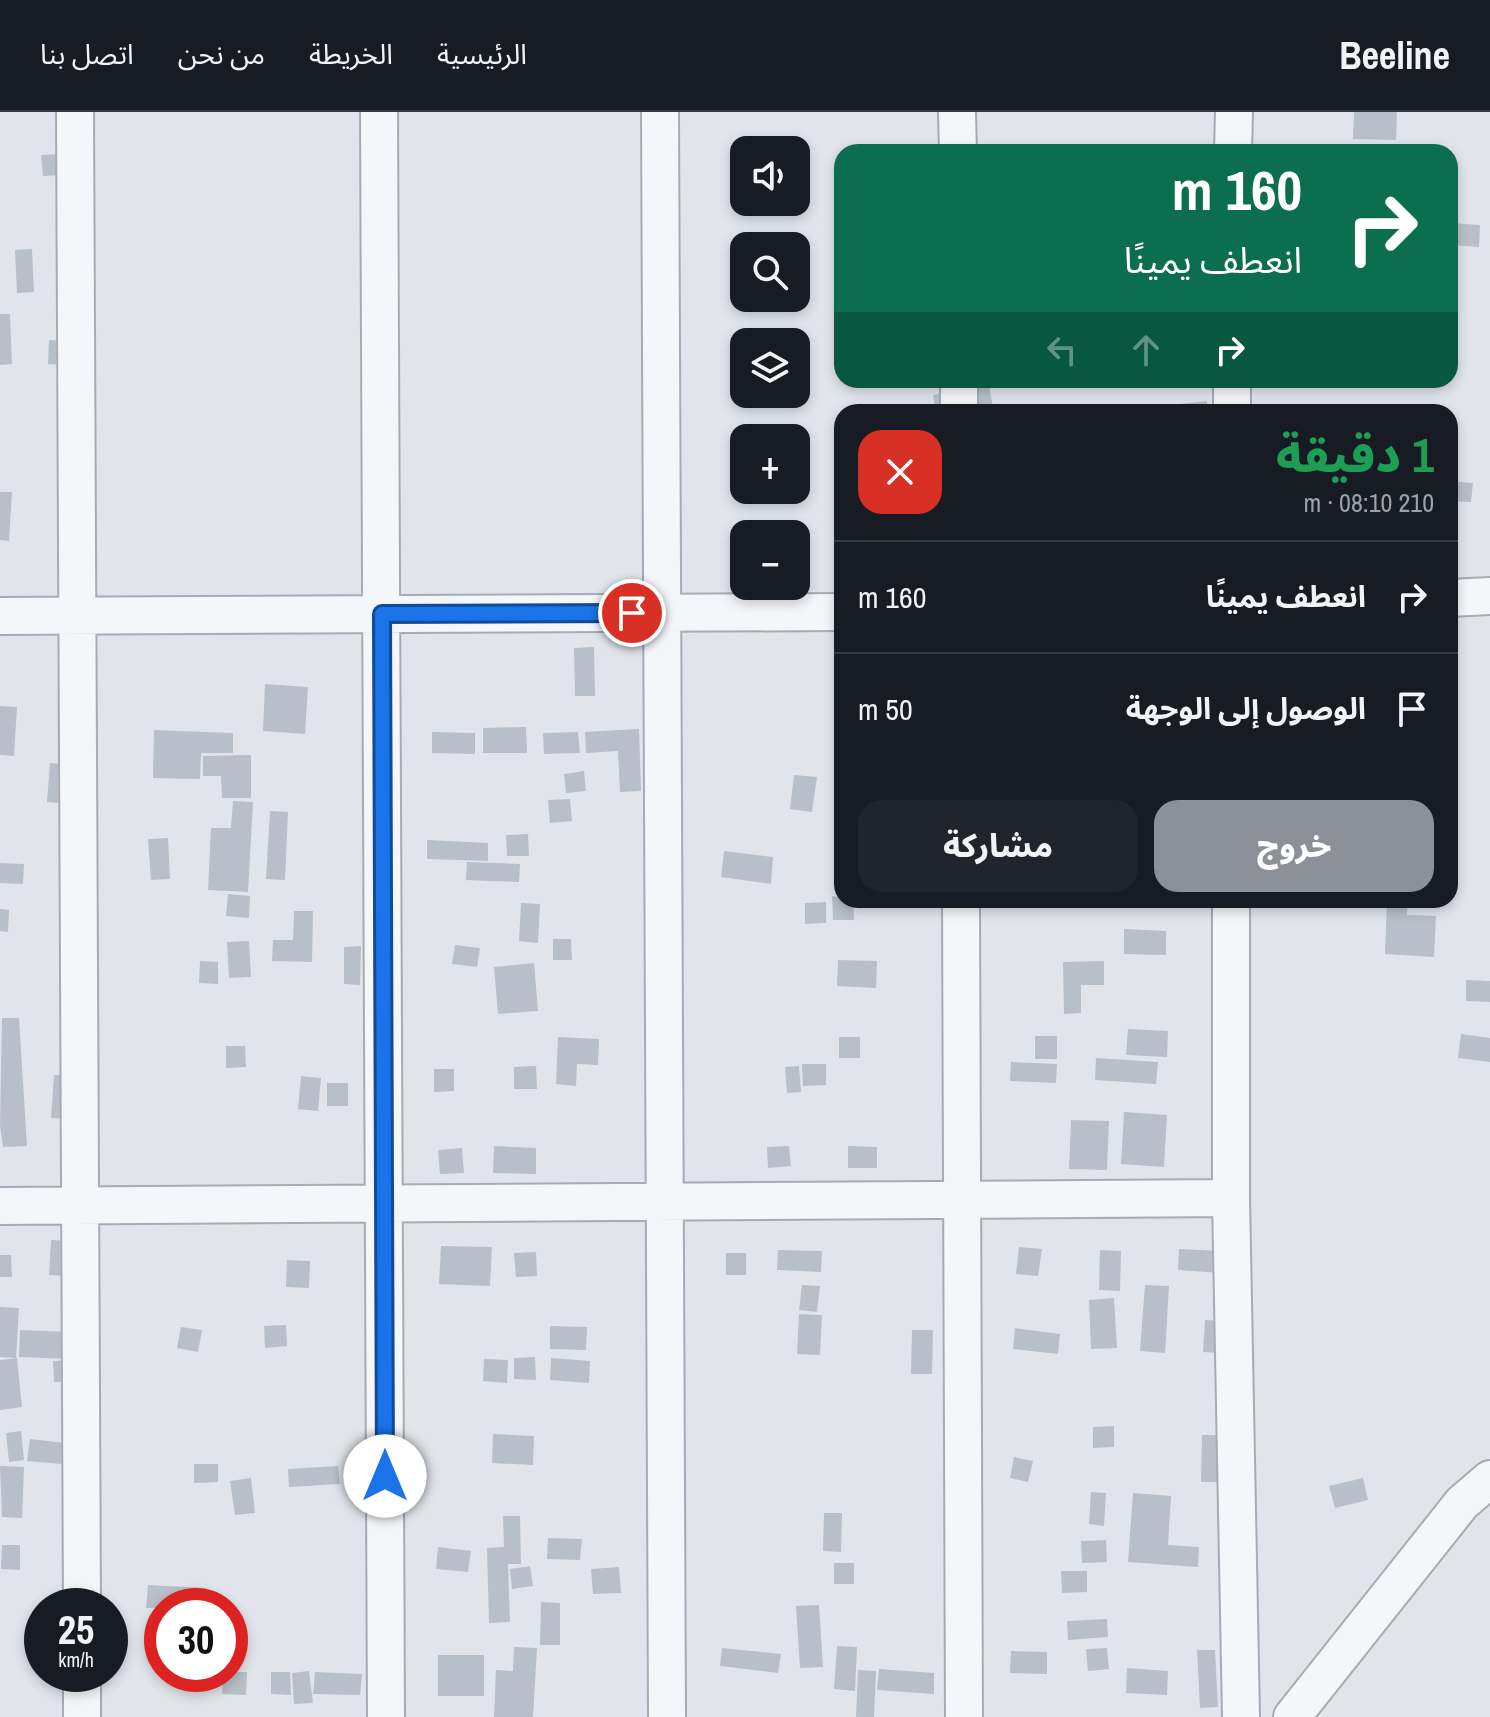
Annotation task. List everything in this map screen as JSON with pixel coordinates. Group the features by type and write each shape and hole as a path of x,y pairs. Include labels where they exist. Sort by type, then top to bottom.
{"street":[{"path":"75,112 82,1588"},
{"path":"379,112 386,1717"},
{"path":"660,112 667,1717"},
{"path":"957,112 958,144"},
{"path":"1233,144 1234,112"},
{"path":"1458,598 1490,596"},
{"path":"0,616 834,612"},
{"path":"961,908 964,1717"},
{"path":"1231,908 1231,1198 1241,1717"},
{"path":"0,1206 1231,1198"},
{"path":"1292,1717 1462,1503 1490,1479"},
{"path":"82,1692 82,1717"}],"building":[{"path":"1354,112 1397,112 1396,140 1353,139"},
{"path":"60,154 62,175 43,176 41,155"},
{"path":"1458,224 1480,225 1479,247 1458,246"},
{"path":"32,249 34,292 17,293 15,250"},
{"path":"0,314 10,314 12,364 0,365"},
{"path":"49,340 69,341 68,365 48,364"},
{"path":"989,388 992,404 935,404 933,395"},
{"path":"1207,401 1207,404 1180,404"},
{"path":"1458,482 1473,483 1471,502 1458,501"},
{"path":"0,492 12,492 9,541 0,540"},
{"path":"594,647 595,696 575,696 574,648"},
{"path":"265,684 308,687 305,734 263,731"},
{"path":"0,706 17,707 14,756 0,755"},
{"path":"526,727 527,753 483,753 483,728"},
{"path":"639,729 641,791 620,792 618,751 586,753 585,732"},
{"path":"154,730 233,733 233,753 201,753 200,779 153,778"},
{"path":"432,732 475,733 475,754 432,753"},
{"path":"578,732 580,753 544,754 543,733"},
{"path":"251,755 251,798 222,798 221,776 203,776 203,756"},
{"path":"50,763 73,765 70,804 47,802"},
{"path":"584,771 586,791 566,793 564,774"},
{"path":"794,775 817,777 812,812 790,809"},
{"path":"570,799 572,821 550,823 548,800"},
{"path":"233,801 253,802 248,892 208,890 211,828 231,828"},
{"path":"270,811 288,812 285,880 266,879"},
{"path":"528,834 529,856 507,856 506,835"},
{"path":"168,838 170,879 151,880 148,839"},
{"path":"427,840 488,843 488,861 427,859"},
{"path":"724,851 773,857 771,884 721,877"},
{"path":"467,862 520,864 519,882 466,880"},
{"path":"0,863 24,864 23,884 0,883"},
{"path":"228,894 250,896 249,918 226,916"},
{"path":"832,896 834,908 853,908 854,920 833,920"},
{"path":"826,902 826,923 805,924 805,903"},
{"path":"521,903 540,904 538,943 519,941"},
{"path":"1387,908 1407,908 1407,915 1436,916 1434,957 1385,954"},
{"path":"0,909 9,910 8,932 0,931"},
{"path":"294,911 313,911 312,962 272,961 273,940 293,940"},
{"path":"1124,929 1166,931 1166,955 1124,954"},
{"path":"553,939 571,939 572,960 553,960"},
{"path":"249,941 251,977 229,978 227,942"},
{"path":"455,945 480,948 477,967 452,964"},
{"path":"361,946 360,985 344,984 344,947"},
{"path":"838,960 877,961 876,988 837,986"},
{"path":"200,961 218,962 218,984 199,983"},
{"path":"1104,961 1104,985 1081,985 1081,1013 1064,1014 1063,962"},
{"path":"534,963 538,1011 498,1014 494,967"},
{"path":"1466,980 1490,981 1490,1002 1466,1001"},
{"path":"2,1018 19,1018 27,1146 3,1147 0,1125"},
{"path":"1128,1029 1168,1031 1167,1057 1126,1055"},
{"path":"1461,1034 1490,1038 1490,1062 1458,1058"},
{"path":"1035,1036 1057,1036 1057,1059 1035,1059"},
{"path":"558,1037 599,1039 598,1065 577,1064 576,1086 556,1084"},
{"path":"839,1037 860,1037 860,1058 839,1058"},
{"path":"226,1046 245,1046 246,1067 226,1068"},
{"path":"1096,1058 1158,1062 1156,1084 1095,1080"},
{"path":"1011,1062 1057,1064 1056,1083 1010,1081"},
{"path":"802,1064 826,1064 826,1085 803,1086"},
{"path":"536,1066 537,1089 514,1089 514,1067"},
{"path":"799,1066 801,1092 787,1093 785,1067"},
{"path":"434,1069 454,1069 454,1091 434,1092"},
{"path":"54,1075 72,1076 70,1119 51,1118"},
{"path":"301,1076 321,1078 318,1111 298,1109"},
{"path":"327,1083 348,1083 348,1106 327,1106"},
{"path":"1124,1112 1167,1115 1164,1167 1121,1164"},
{"path":"1071,1120 1109,1121 1107,1170 1069,1169"},
{"path":"494,1146 536,1148 536,1174 493,1173"},
{"path":"789,1146 791,1166 768,1168 767,1147"},
{"path":"848,1146 877,1147 877,1168 848,1168"},
{"path":"462,1148 464,1173 440,1174 438,1150"},
{"path":"51,1240 69,1241 67,1276 49,1275"},
{"path":"441,1246 492,1247 490,1286 439,1284"},
{"path":"1019,1247 1042,1249 1038,1276 1016,1274"},
{"path":"1179,1249 1221,1251 1221,1273 1178,1270"},
{"path":"778,1250 822,1251 821,1272 777,1270"},
{"path":"1100,1250 1121,1251 1120,1291 1099,1290"},
{"path":"536,1252 537,1276 516,1277 514,1253"},
{"path":"726,1253 746,1253 746,1275 726,1275"},
{"path":"0,1255 11,1255 12,1277 0,1277"},
{"path":"287,1260 310,1261 309,1288 286,1287"},
{"path":"802,1285 820,1286 817,1312 799,1310"},
{"path":"1145,1285 1169,1286 1165,1353 1140,1351"},
{"path":"1114,1298 1117,1348 1091,1349 1089,1300"},
{"path":"0,1307 19,1308 16,1358 0,1357"},
{"path":"799,1314 822,1315 820,1355 797,1354"},
{"path":"1205,1320 1222,1321 1220,1353 1203,1352"},
{"path":"286,1325 287,1346 265,1348 264,1326"},
{"path":"550,1326 587,1327 586,1350 550,1349"},
{"path":"181,1327 202,1330 198,1352 177,1348"},
{"path":"1015,1328 1060,1334 1058,1354 1013,1349"},
{"path":"20,1330 72,1332 71,1359 19,1357"},
{"path":"912,1330 933,1330 932,1374 911,1374"},
{"path":"535,1357 536,1380 514,1379 514,1358"},
{"path":"17,1358 22,1407 0,1410 0,1360"},
{"path":"551,1358 590,1361 589,1383 550,1380"},
{"path":"484,1359 508,1360 507,1383 483,1381"},
{"path":"71,1360 72,1382 54,1382 53,1361"},
{"path":"1114,1426 1114,1447 1093,1448 1093,1427"},
{"path":"21,1431 24,1460 9,1462 6,1433"},
{"path":"493,1434 534,1436 533,1465 492,1463"},
{"path":"1202,1435 1224,1435 1222,1482 1201,1482"},
{"path":"30,1439 74,1444 72,1465 27,1461"},
{"path":"1014,1457 1033,1461 1028,1482 1010,1478"},
{"path":"194,1464 218,1464 218,1482 194,1483"},
{"path":"0,1466 24,1467 22,1518 2,1517"},
{"path":"338,1466 340,1484 289,1487 288,1469"},
{"path":"251,1478 255,1513 235,1515 230,1481"},
{"path":"1363,1478 1368,1500 1335,1508 1329,1486"},
{"path":"1091,1492 1106,1493 1104,1526 1089,1524"},
{"path":"1133,1493 1171,1496 1168,1545 1199,1547 1198,1567 1128,1562"},
{"path":"824,1513 842,1513 841,1552 823,1551"},
{"path":"503,1516 520,1516 521,1564 508,1564 510,1622 489,1623 487,1548 504,1547"},
{"path":"548,1538 582,1539 580,1560 547,1559"},
{"path":"1106,1540 1107,1562 1082,1563 1081,1541"},
{"path":"2,1545 20,1545 20,1570 1,1569"},
{"path":"438,1547 471,1551 468,1572 436,1569"},
{"path":"834,1563 854,1563 854,1584 834,1584"},
{"path":"530,1566 533,1586 512,1589 510,1569"},
{"path":"619,1567 621,1593 593,1594 591,1569"},
{"path":"1061,1571 1087,1571 1087,1592 1062,1593"},
{"path":"148,1585 206,1588 148,1588"},
{"path":"541,1602 560,1603 560,1645 540,1645"},
{"path":"819,1605 823,1667 800,1668 796,1606"},
{"path":"1107,1619 1108,1637 1068,1640 1067,1621"},
{"path":"837,1646 857,1647 855,1691 834,1689"},
{"path":"514,1647 537,1648 533,1717 494,1717 496,1670 513,1671"},
{"path":"722,1648 781,1654 778,1673 720,1666"},
{"path":"1107,1648 1109,1669 1088,1671 1086,1649"},
{"path":"1197,1650 1215,1650 1218,1707 1200,1708"},
{"path":"1011,1651 1047,1652 1047,1674 1010,1673"},
{"path":"438,1655 484,1655 484,1696 438,1696"},
{"path":"1127,1668 1168,1671 1167,1695 1126,1693"},
{"path":"879,1669 934,1673 934,1694 877,1690"},
{"path":"858,1670 876,1671 874,1717 856,1717"},
{"path":"309,1671 313,1703 294,1704 292,1673"},
{"path":"271,1672 290,1672 291,1695 271,1694"},
{"path":"315,1672 362,1674 360,1695 313,1694"},
{"path":"222,1692 246,1692 246,1695"}],"route":[{"path":"385,1476 382,614 632,613"}]}
